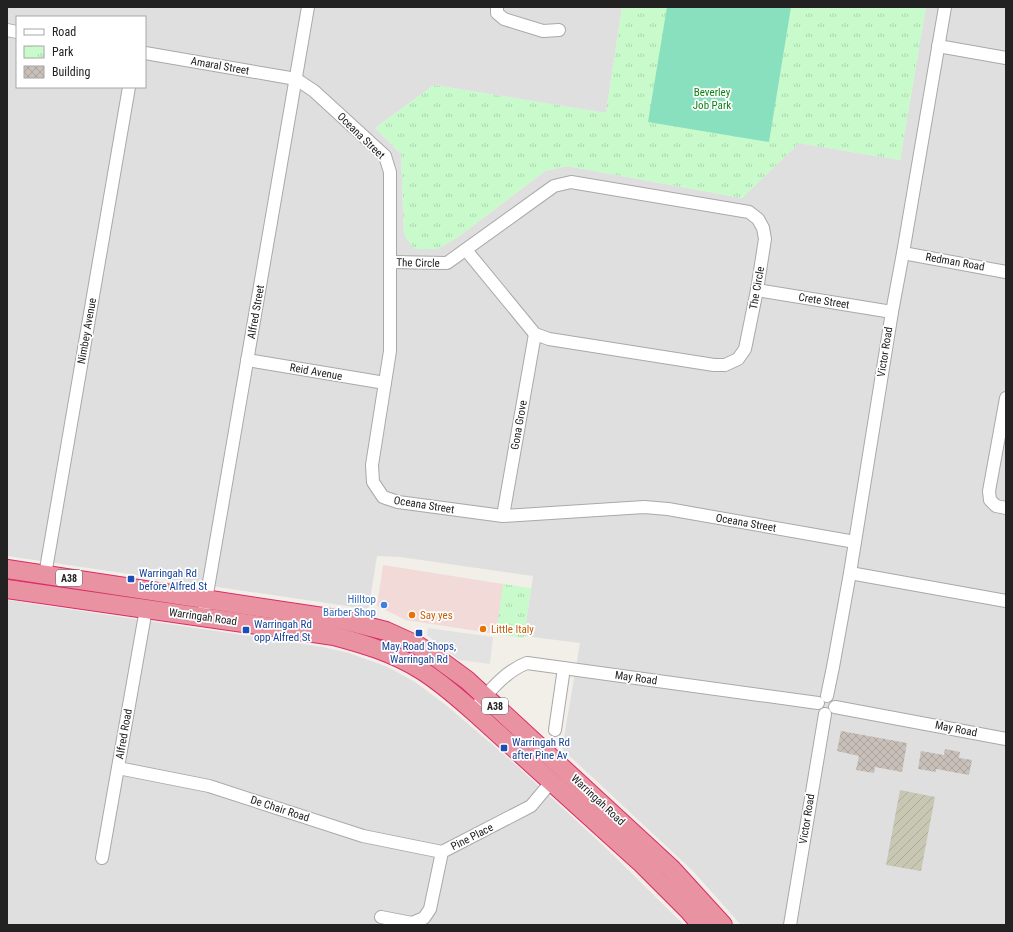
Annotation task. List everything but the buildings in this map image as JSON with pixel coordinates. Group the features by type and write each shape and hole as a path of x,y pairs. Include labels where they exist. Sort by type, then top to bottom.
{"highway":[{"name":"Warringah Road","path":"7,569 343,620 386,631 417,645 467,680 485,696 701,925"},
{"name":"Warringah Road","path":"7,588 334,636 376,648 421,670 558,775 671,868 723,925"}],"street":[{"name":"Alfred Street","path":"203,617 308,7"},
{"path":"497,7 497,13 504,19 543,31 559,30"},
{"name":"Victor Road","path":"822,700 850,573 892,312 945,7"},
{"path":"938,46 1006,58"},
{"name":"Amaral Street","path":"146,53 296,79"},
{"name":"Oceana Street","path":"296,79 314,91 385,156 390,172 390,351 372,465 373,482 382,497 398,502 503,516 644,507 855,542"},
{"name":"Nimbey Avenue","path":"45,575 129,88"},
{"name":"The Circle","path":"390,262 446,263 554,186 571,182 749,212 758,219 763,228 765,239 757,290 745,349 738,359 725,364 714,365 557,340 535,334"},
{"path":"466,250 535,334"},
{"name":"Redman Road","path":"903,253 1006,272"},
{"name":"Crete Street","path":"757,290 892,312"},
{"name":"Gona Grove","path":"503,516 535,334"},
{"name":"Reid Avenue","path":"247,360 385,383"},
{"path":"1006,398 989,491 990,500 996,506 1006,508"},
{"path":"850,573 1006,601"},
{"name":"Alfred Road","path":"102,858 146,609"},
{"name":"May Road","path":"472,710 514,669 527,663 822,700"},
{"path":"555,730 564,668"},
{"path":"822,700 833,699 835,703 830,710"},
{"name":"Victor Road","path":"790,925 830,710"},
{"name":"May Road","path":"830,710 1006,738"},
{"name":"De Chair Road","path":"118,768 210,786 363,836 442,852"},
{"name":"Pine Place","path":"381,917 412,923 424,918 430,909 442,852 530,806 558,775"}],"shaded area":[{"path":"7,7 622,7 606,113 434,85 375,128 401,154 404,235 437,249 458,237 545,171 567,166 742,198 799,143 900,160 926,7 1006,7 1006,925 741,925 693,871 562,749 580,643 524,636 533,576 400,557 377,556 369,606 367,609 7,556"},
{"path":"383,565 503,584 504,587 496,634 406,620 377,606"},
{"path":"7,600 323,647 349,653 388,667 415,682 446,705 515,764 609,851 684,925 7,925"},
{"path":"428,628 493,637 490,664 459,660 427,635"},
{"path":"900,790 935,797 921,871 886,865"}],"green space":[{"name":"Beverley Job Park","path":"622,7 926,7 900,160 799,143 742,198 567,166 545,171 458,237 437,249 414,249 404,235 401,154 375,128 434,85 606,113"},
{"path":"667,7 791,7 769,142 648,122"},
{"path":"503,584 531,588 524,638 496,634"}],"place":[{"name":"Warringah Rd before Alfred St","path":"131,579"},
{"name":"Hilltop Barber Shop","path":"384,605"},
{"name":"Say yes","path":"412,615"},
{"name":"Little Italy","path":"483,629"},
{"name":"Warringah Rd opp Alfred St","path":"246,630"},
{"name":"May Road Shops, Warringah Rd","path":"419,633"},
{"name":"Warringah Rd after Pine Av","path":"504,748"}]}
